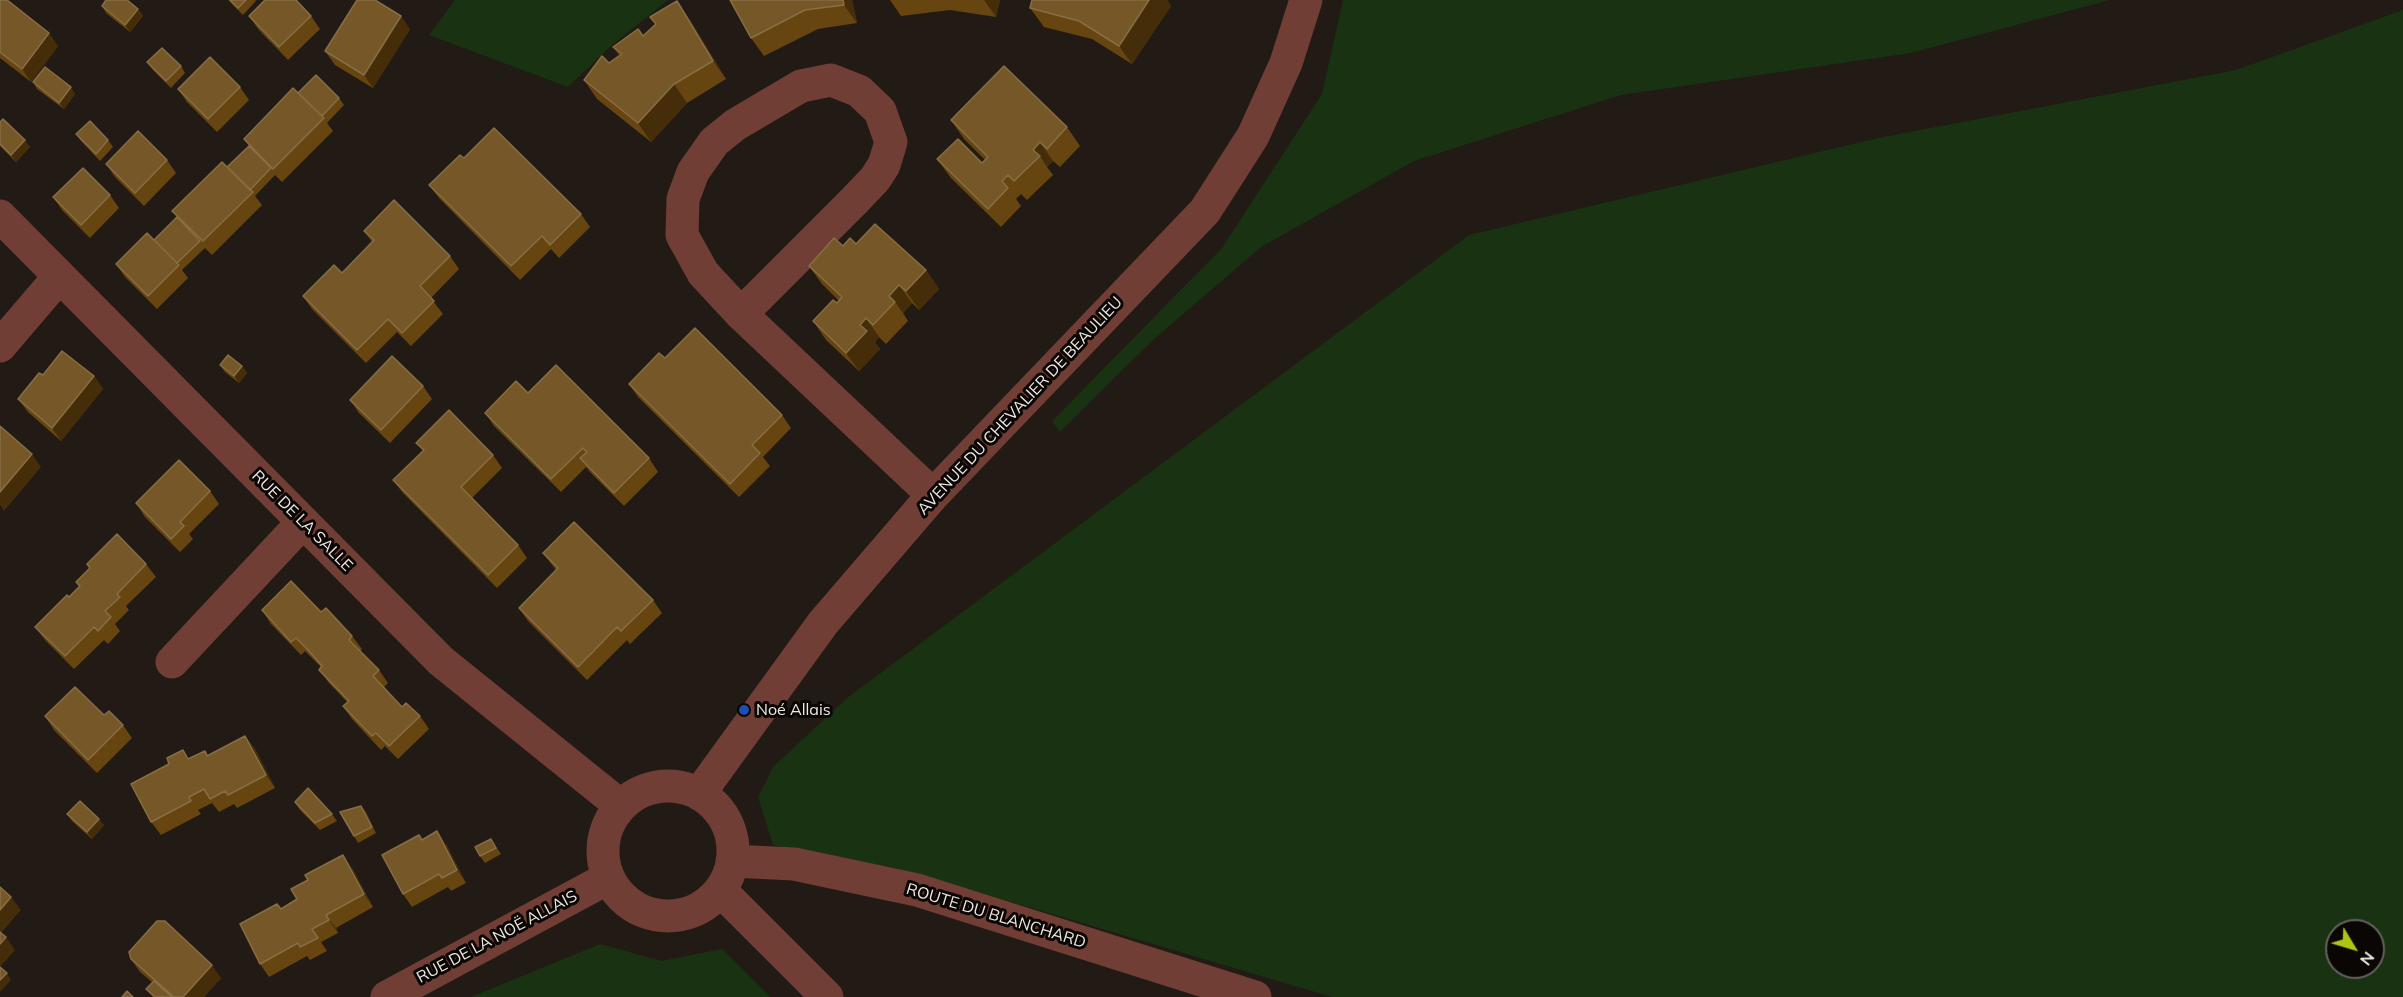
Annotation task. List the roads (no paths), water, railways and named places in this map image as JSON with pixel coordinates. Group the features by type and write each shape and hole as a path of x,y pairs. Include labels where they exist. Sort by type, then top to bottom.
{"street":[{"name":"AVENUE DU CHEVALIER DE BEAULIEU","path":"699,794 823,623 933,495 1205,211 1253,136 1286,63 1306,0"},
{"path":"741,314 853,202 875,179 884,165 891,142 880,111 859,91 831,81 801,86 735,125 714,142 693,172 683,199 682,235 703,273 741,314 933,495"},
{"name":"RUE DE LA SALLE","path":"0,216 441,661 621,806"},
{"path":"0,346 59,277"},
{"path":"172,662 303,522"},
{"path":"658,786 680,787 699,794 714,805 725,820 731,836 732,861 720,890 704,906 683,915 660,917 638,910 620,897 608,878 602,860 603,840 609,822 621,806 638,793 658,786"},
{"name":"ROUTE DU BLANCHARD","path":"732,861 794,864 917,890 1254,997"},
{"name":"RUE DE LA NOË ALLAIS","path":"387,997 608,878"},
{"path":"720,890 827,997"}],"place":[{"name":"Noé Allais","path":"744,710"}]}
